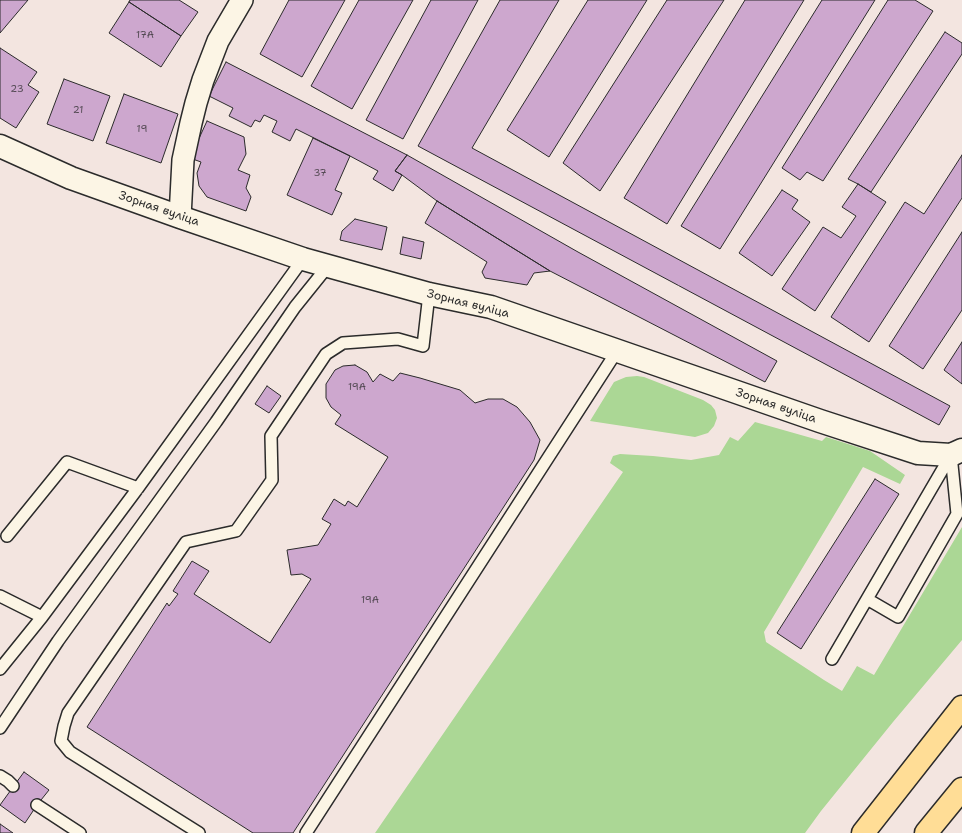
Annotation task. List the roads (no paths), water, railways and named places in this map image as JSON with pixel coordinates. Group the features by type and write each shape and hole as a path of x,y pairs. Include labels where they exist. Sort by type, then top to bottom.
{"highway":[{"path":"863,833 962,707"},
{"path":"926,833 962,789"}],"street":[{"path":"180,217 183,160 191,123 203,80 218,41 242,0"},
{"name":"Зорная вуліца","path":"0,146 71,178 302,259 429,294 491,307 820,422 918,452 956,452"}],"lane":[{"path":"0,668 42,617 138,488 302,259"},
{"path":"0,728 58,641 216,422 296,307 328,266"},
{"path":"199,833 70,752 61,740 68,713 186,542 236,531 272,480 271,436 326,354 343,343 398,339 423,346 429,294"},
{"path":"306,833 617,351"},
{"path":"867,599 898,617 957,514 956,452"},
{"path":"832,659 956,452"},
{"path":"7,536 66,462 138,488"},
{"path":"0,596 42,617"},
{"path":"0,776 13,786"},
{"path":"37,805 80,833"}]}
